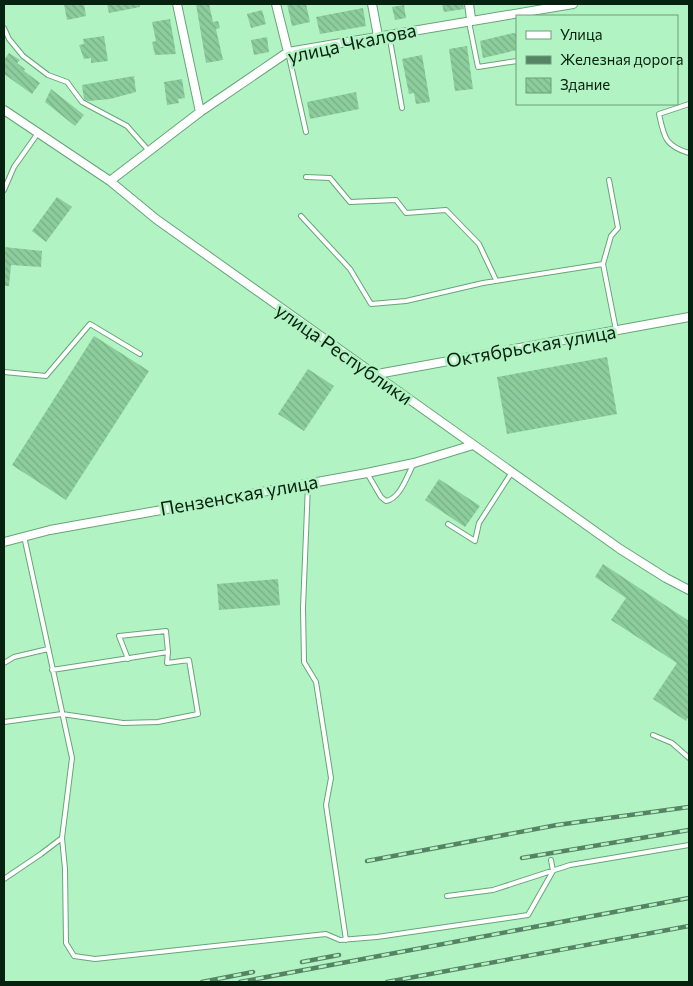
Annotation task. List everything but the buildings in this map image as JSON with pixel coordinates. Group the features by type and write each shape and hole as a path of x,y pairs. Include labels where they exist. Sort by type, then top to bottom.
{"street":[{"path":"177,4 200,112"},
{"path":"276,4 288,52"},
{"path":"372,4 378,36"},
{"path":"469,4 470,20"},
{"name":"улица Чкалова","path":"110,181 200,112 288,52 568,4"},
{"name":"улица Республики","path":"4,110 110,181 156,219 372,375 620,549 689,590"},
{"name":"Октябрьская улица","path":"372,375 689,317"},
{"name":"Пензенская улица","path":"4,542 24,536 308,482 367,473 414,463 473,445"}],"lane":[{"path":"470,20 478,68 516,61"},
{"path":"4,28 9,40 23,56 48,75 67,82 82,102 127,126 150,150"},
{"path":"389,34 402,108"},
{"path":"288,52 306,132"},
{"path":"689,104 659,114 664,138 676,149 689,154"},
{"path":"4,190 14,167 38,133"},
{"path":"306,178 330,178 350,202 396,200 406,212 446,210 479,244 496,280"},
{"path":"609,180 618,228 611,236 603,264 616,330"},
{"path":"301,216 350,269 371,304 406,301 496,280 603,264"},
{"path":"4,372 46,376 90,324 140,354"},
{"path":"367,473 381,497 386,501 391,500 396,496 414,463"},
{"path":"448,524 475,541 479,523 512,472"},
{"path":"308,482 303,608 304,662 316,682 331,778 326,805 346,940"},
{"path":"24,536 72,758 62,838 65,869 66,943 74,956 95,959 326,934 340,940 377,938 528,915 553,871 551,860"},
{"path":"4,722 62,714 123,724 158,722 198,714 189,660 167,663 166,631 119,636 128,658"},
{"path":"4,663 14,657 48,649"},
{"path":"52,670 168,652"},
{"path":"653,735 672,743 689,758"},
{"path":"4,878 62,838"},
{"path":"446,896 494,890 570,865 689,845"}],"railway":[{"path":"367,861 557,825 689,807"},
{"path":"522,858 689,830"},
{"path":"240,982 689,898"},
{"path":"387,982 689,926"},
{"path":"302,962 339,955"},
{"path":"202,982 253,972"}]}
